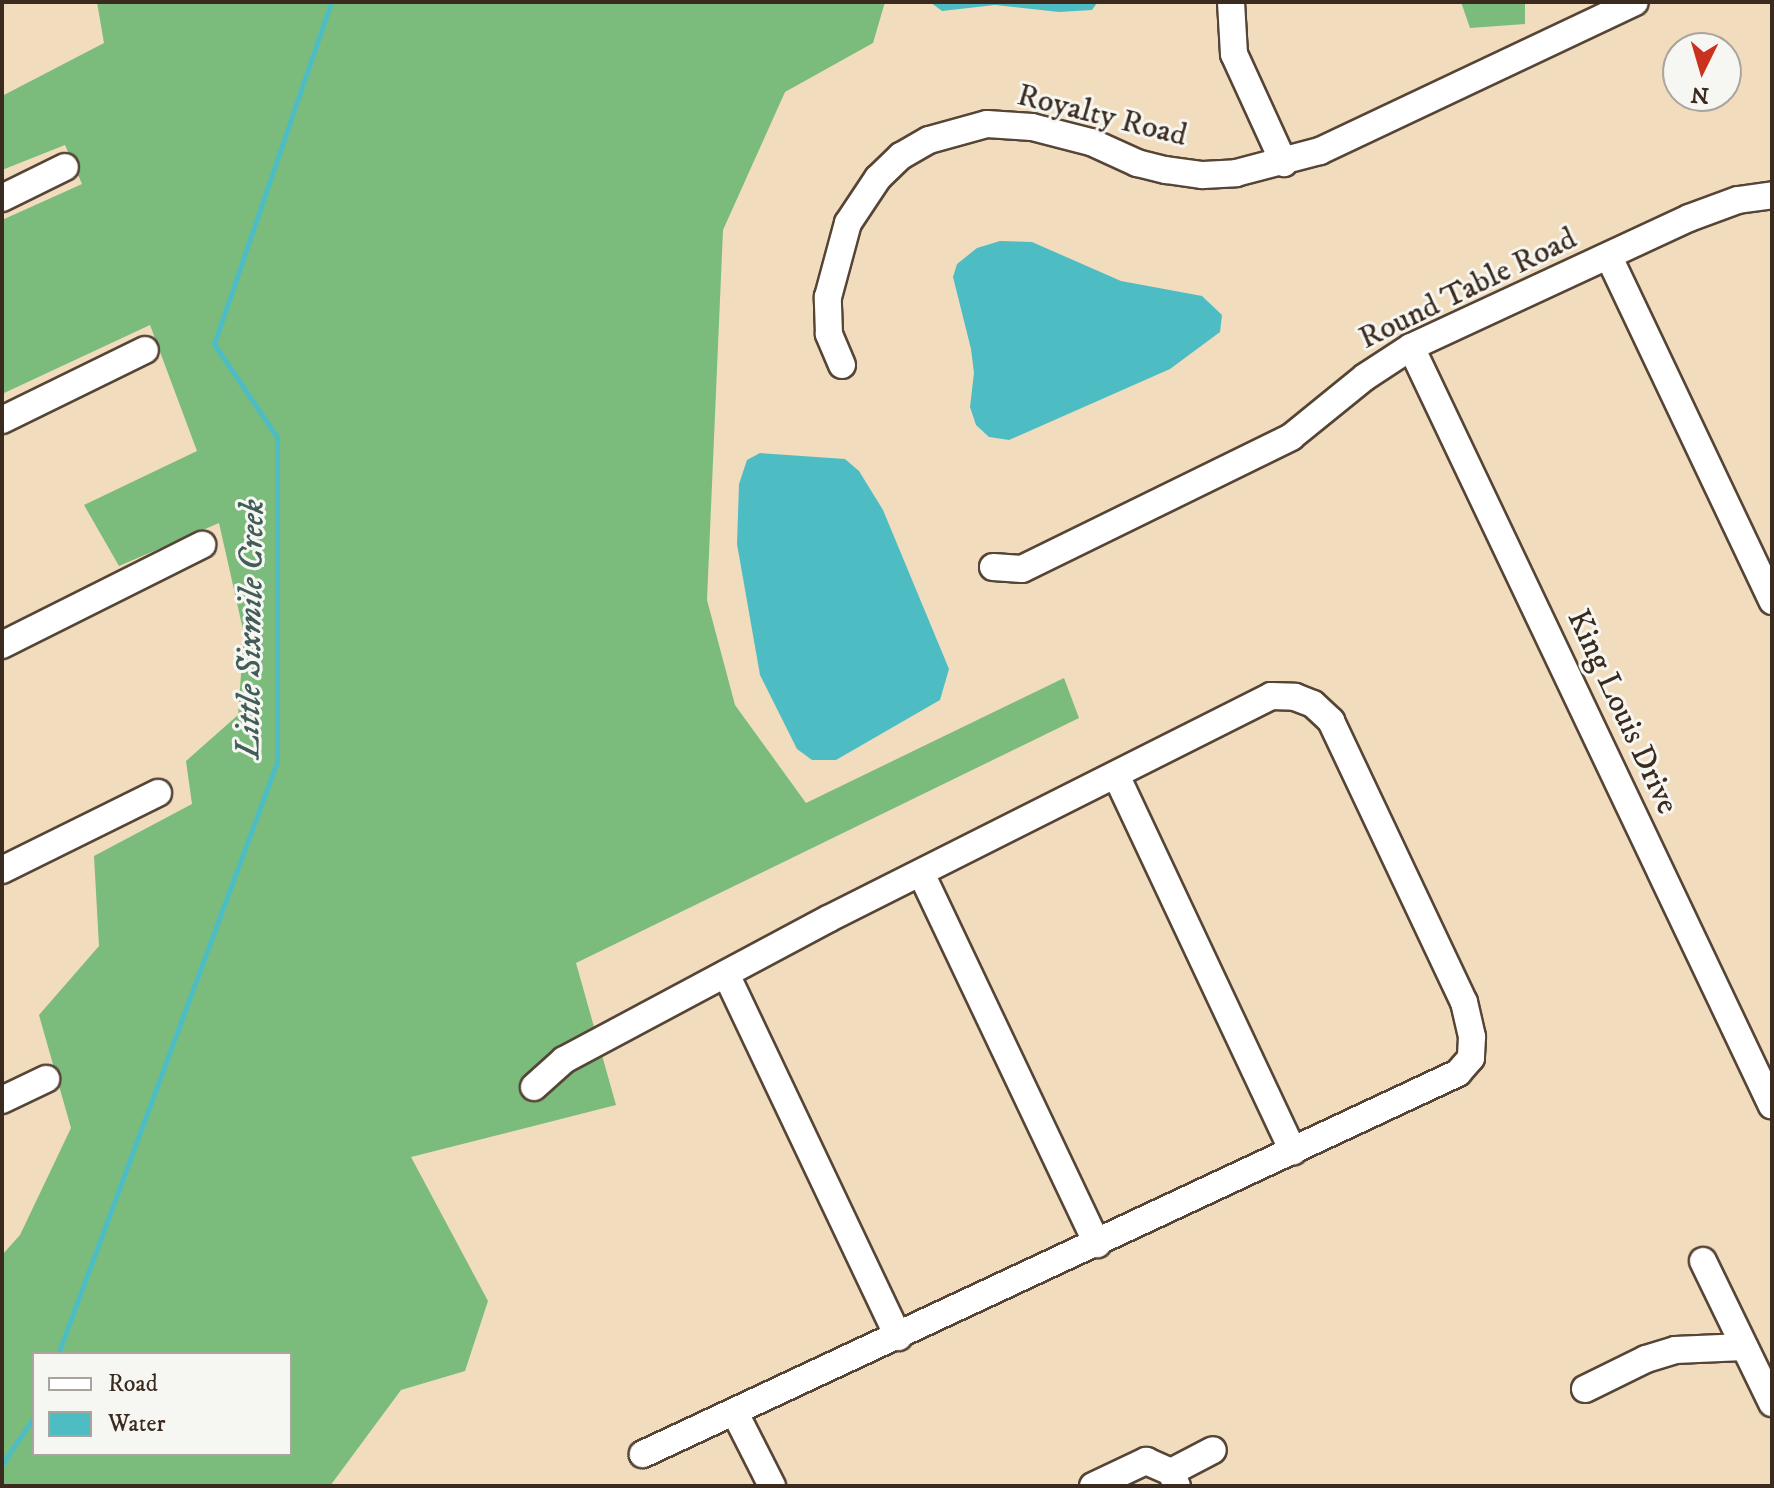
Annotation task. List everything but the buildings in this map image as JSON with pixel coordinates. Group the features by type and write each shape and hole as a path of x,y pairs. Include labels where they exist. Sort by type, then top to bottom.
{"street":[{"path":"1231,2 1234,54 1284,163"},
{"name":"Royalty Road","path":"842,365 829,334 828,297 848,223 878,178 901,156 929,140 987,124 1017,126 1091,142 1137,163 1166,170 1203,175 1236,173 1284,163 1320,151 1635,2"},
{"path":"2,198 65,167"},
{"name":"Round Table Road","path":"993,567 1022,569 1291,437 1365,377 1411,347 1689,218 1738,200 1772,195"},
{"path":"1609,257 1772,601"},
{"name":"King Louis Drive","path":"1411,347 1772,1106"},
{"path":"2,420 145,350"},
{"path":"2,645 202,545"},
{"path":"534,1087 564,1060 726,974 1271,696 1295,697 1313,704 1331,721 1458,988 1472,1037 1471,1058 1458,1073 643,1454"},
{"path":"1116,775 1293,1151"},
{"path":"2,870 158,793"},
{"path":"921,873 1097,1244"},
{"path":"726,974 898,1337"},
{"path":"2,1100 46,1079"},
{"path":"1703,1261 1772,1403"},
{"path":"1585,1389 1646,1359 1675,1350 1744,1347"},
{"path":"735,1413 772,1486"},
{"path":"1093,1486 1146,1461 1174,1479 1213,1450"}],"green space":[{"path":"97,2 885,2 873,43 785,92 723,230 707,600 735,705 806,803 1064,678 1079,718 576,963 616,1105 411,1157 488,1301 465,1371 401,1390 330,1486 2,1486 2,1255 20,1235 71,1128 39,1015 99,946 94,856 192,804 186,761 238,715 244,634 219,523 119,566 84,505 197,451 150,325 2,394 2,220 82,184 65,145 2,170 2,96 104,43"},
{"path":"1461,2 1525,2 1525,24 1470,28"}],"water":[{"path":"930,2 1097,3 1092,10 1059,12 995,5 942,11"},
{"path":"1000,241 1032,242 1121,281 1202,296 1222,315 1220,332 1170,369 1009,440 989,437 976,425 970,407 974,373 971,349 953,277 957,264 977,248"},
{"path":"760,453 845,459 859,471 883,510 949,669 940,700 836,760 812,760 797,749 760,675 737,544 739,484 747,460"}],"waterway":[{"name":"Little Sixmile Creek","path":"59,1352 277,762 277,437 214,344 331,2"},
{"name":"Little Sixmile Creek","path":"2,1464 32,1420"}]}
